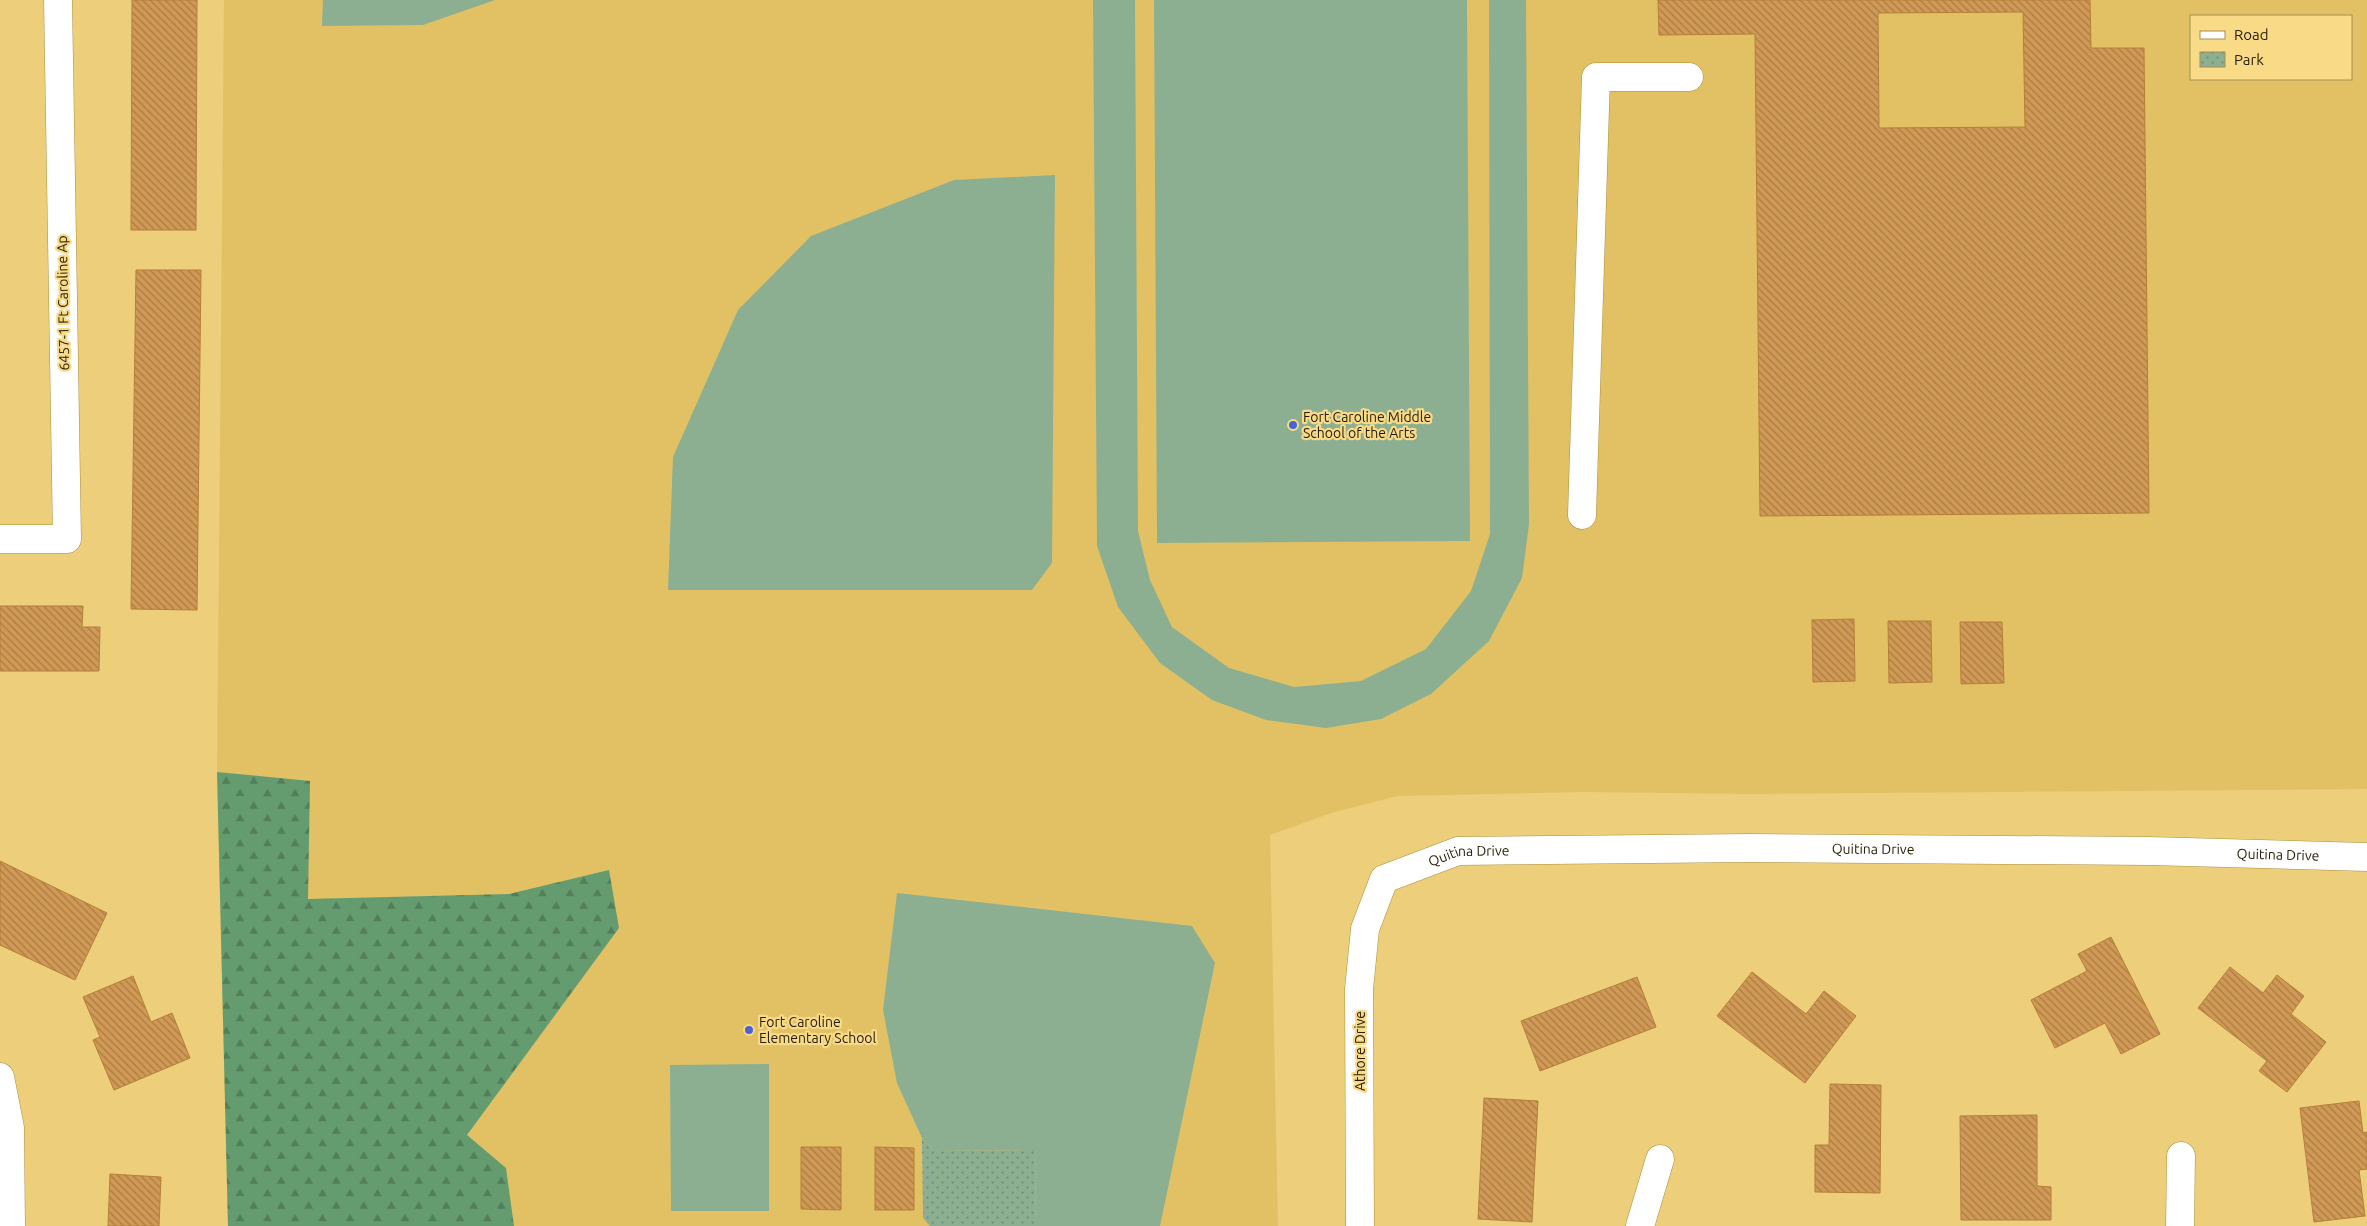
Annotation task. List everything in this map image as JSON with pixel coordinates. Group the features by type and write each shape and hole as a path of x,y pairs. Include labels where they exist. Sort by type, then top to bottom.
{"street":[{"name":"6457-1 Ft Caroline Ap","path":"0,539 66,539 58,0"},
{"path":"1582,515 1596,77 1689,77"},
{"name":"Quitina Drive","path":"1384,880 1458,851 1750,848 2149,851 2367,858"},
{"name":"Athore Drive","path":"1360,1226 1360,989 1365,929 1384,880"},
{"path":"0,1077 10,1128 11,1226"},
{"path":"2180,1226 2181,1156"},
{"path":"1640,1226 1660,1159"}],"shaded area":[{"name":"Fort Caroline Middle School of the Arts","path":"224,0 2367,0 2367,789 1750,794 1585,792 1397,796 1331,813 1270,835 1278,1226 228,1226 217,772"}],"green space":[{"path":"323,0 495,0 423,25 322,26"},
{"path":"1093,0 1135,0 1138,531 1150,580 1172,627 1229,668 1294,687 1361,681 1426,649 1471,591 1490,534 1489,0 1526,0 1529,524 1522,578 1489,641 1431,694 1381,719 1326,728 1266,720 1212,700 1160,663 1118,607 1097,546"},
{"path":"1154,0 1467,0 1470,541 1157,543"},
{"path":"1055,175 1052,563 1032,590 668,590 673,457 738,310 811,236 954,180"},
{"path":"217,772 310,781 308,899 509,894 609,870 619,928 467,1135 506,1168 514,1226 228,1226"},
{"path":"897,893 1192,926 1215,963 1160,1226 1036,1226 1035,1150 934,1151 922,1138 897,1083 883,1010"},
{"path":"769,1064 769,1211 671,1211 670,1065"},
{"path":"922,1138 934,1151 1035,1150 1036,1226 930,1226 923,1218"}],"building":[{"path":"132,0 197,0 196,230 131,230"},
{"path":"1658,0 2090,0 2091,48 2144,48 2149,513 1760,516 1755,34 1659,35","holes":["2023,12 2025,127 1879,128 1878,13"]},
{"path":"136,270 201,270 197,610 131,609"},
{"path":"0,606 83,606 82,627 100,627 99,671 0,671"},
{"path":"1854,619 1855,681 1813,682 1812,620"},
{"path":"1888,621 1931,621 1932,682 1889,683"},
{"path":"1960,622 2002,622 2004,683 1961,684"},
{"path":"0,861 107,913 75,980 0,945"},
{"path":"2111,937 2160,1034 2121,1054 2105,1023 2055,1048 2031,1000 2087,971 2078,954"},
{"path":"2230,967 2263,993 2277,975 2304,996 2291,1014 2326,1042 2287,1092 2259,1071 2267,1061 2198,1008"},
{"path":"1752,972 1806,1014 1824,991 1856,1016 1805,1083 1717,1016"},
{"path":"133,976 151,1022 172,1013 190,1058 114,1090 93,1040 100,1037 83,997"},
{"path":"1637,977 1656,1027 1540,1071 1521,1021"},
{"path":"1830,1084 1881,1085 1880,1193 1815,1192 1815,1145 1829,1145"},
{"path":"1484,1098 1538,1101 1532,1222 1478,1219"},
{"path":"2359,1101 2363,1133 2367,1132 2367,1169 2359,1170 2365,1216 2314,1222 2300,1108"},
{"path":"2037,1115 2037,1186 2051,1187 2051,1220 1961,1220 1960,1116"},
{"path":"801,1147 841,1147 841,1210 801,1209"},
{"path":"875,1147 914,1148 914,1210 875,1210"},
{"path":"110,1174 161,1177 159,1226 108,1226"}],"place":[{"name":"Fort Caroline Middle School of the Arts","path":"1293,425"},
{"name":"Fort Caroline Elementary School","path":"749,1030"}]}
